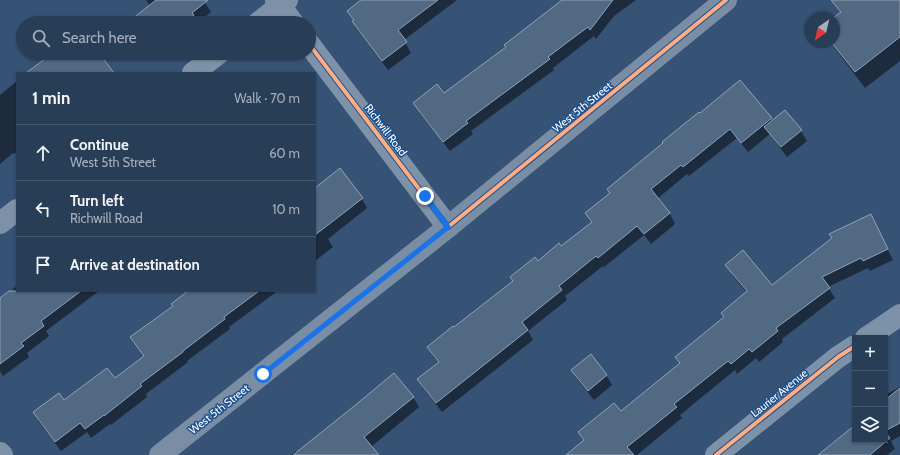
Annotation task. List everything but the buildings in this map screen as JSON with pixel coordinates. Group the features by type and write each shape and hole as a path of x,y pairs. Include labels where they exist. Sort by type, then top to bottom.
{"main road":[{"name":"West 5th Street","path":"160,455 448,227 726,0"}],"street":[{"path":"266,16 281,2 289,16"},
{"name":"Richwill Road","path":"316,53 448,227"},
{"path":"194,72 210,60"},
{"path":"0,223 16,211"},
{"path":"870,335 900,315"},
{"name":"Laurier Avenue","path":"716,455 838,357 852,348"}],"cycle path":[{"path":"316,53 448,227 726,0"},
{"path":"716,455 838,357 852,348"}],"route":[{"path":"263,374 448,227 425,196"}]}
